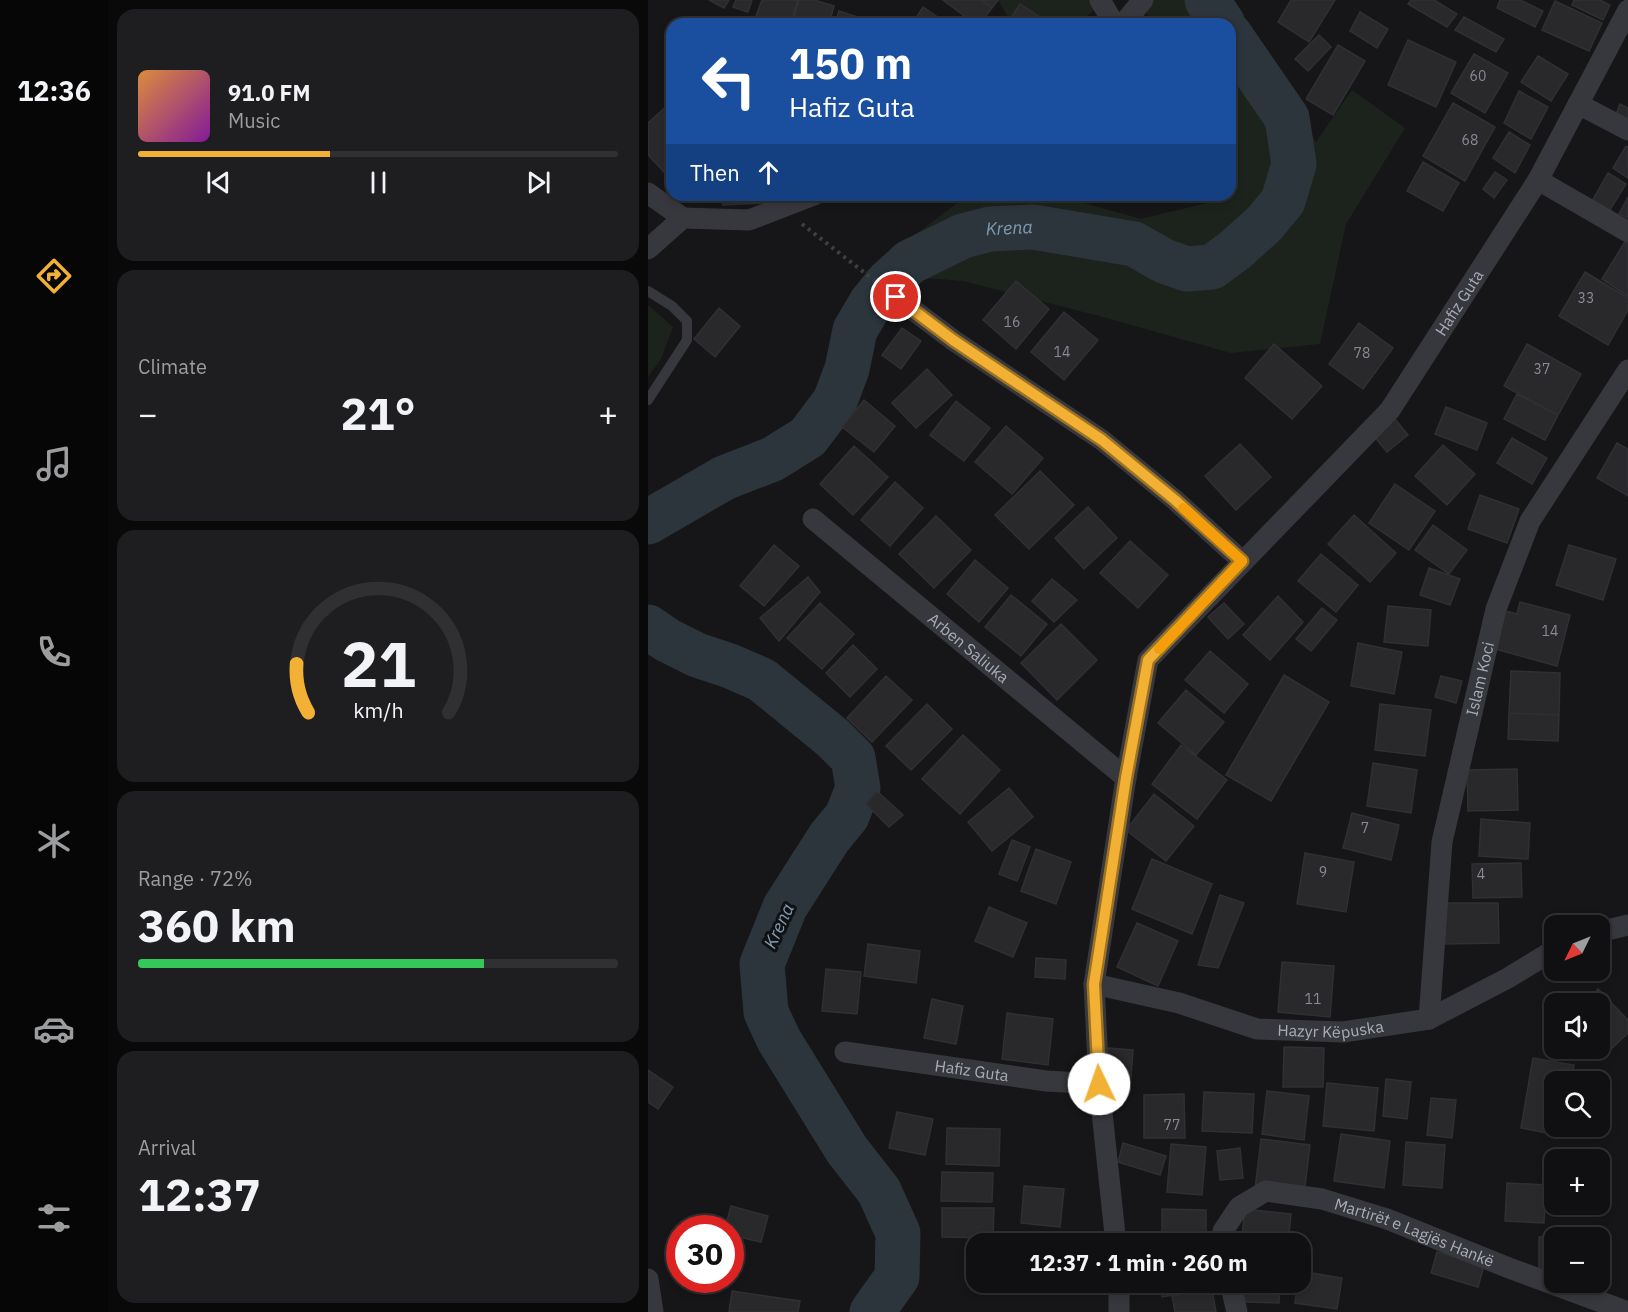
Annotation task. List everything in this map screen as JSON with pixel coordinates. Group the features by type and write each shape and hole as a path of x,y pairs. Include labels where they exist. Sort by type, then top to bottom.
{"street":[{"path":"1100,0 1128,16"},
{"name":"Hafiz Guta","path":"1115,1233 1099,1084 1094,984 1126,778 1148,660 1390,410 1538,180 1628,10"},
{"path":"1578,104 1628,130"},
{"path":"1538,180 1628,232"},
{"path":"648,193 683,218 749,220 799,201"},
{"path":"648,249 683,218"},
{"path":"896,297 953,340 1102,440 1175,500 1242,561"},
{"name":"Islam Koci","path":"1429,1019 1442,842 1496,609 1530,521 1628,370"},
{"name":"Arben Saliuka","path":"813,519 1126,778"},
{"path":"1610,929 1628,925"},
{"name":"Hazyr Këpuska","path":"1094,984 1179,1003 1257,1029 1343,1032 1429,1019 1508,978 1544,956"},
{"name":"Hafiz Guta","path":"845,1052 1046,1081 1099,1084"},
{"name":"Martirët e Lagjës Hankë","path":"1223,1233 1239,1207 1266,1191 1322,1199 1387,1219 1628,1312"},
{"path":"648,1279 653,1312"},
{"path":"1119,1293 1119,1312"},
{"path":"1233,1293 1237,1312"}],"lane":[{"path":"648,291 672,306 687,321 687,340 648,400"}],"path":[{"path":"781,208 875,281"}],"shaded area":[{"path":"998,0 1104,0 1085,18 1008,18"},
{"path":"1136,0 1232,0 1316,142 1352,90 1405,128 1346,224 1320,344 1231,353 963,281 864,273 960,201 1076,201 1141,219 1215,201 1236,201 1236,18 1150,18"},
{"path":"648,305 673,327 661,359 648,377"}],"building":[{"path":"709,0 729,0 724,8"},
{"path":"736,0 752,0 748,12 733,7"},
{"path":"762,0 798,0 792,18 756,16"},
{"path":"799,0 814,0 834,6 831,18 794,18"},
{"path":"943,0 981,0 992,8 984,18 967,18"},
{"path":"982,0 998,0 992,8"},
{"path":"1291,0 1335,0 1309,42 1278,22"},
{"path":"1411,0 1434,0 1457,14 1447,27 1408,4"},
{"path":"1500,0 1520,0 1543,11 1535,27 1497,8"},
{"path":"1574,0 1600,0 1610,5 1603,20 1572,5"},
{"path":"1555,1 1602,23 1589,51 1542,30"},
{"path":"1020,4 1041,18 1011,18"},
{"path":"923,7 936,16 935,18 916,18"},
{"path":"839,11 861,18 837,18"},
{"path":"1360,12 1388,29 1377,48 1350,31"},
{"path":"1464,17 1504,39 1496,52 1455,30"},
{"path":"1319,35 1331,47 1308,71 1295,59"},
{"path":"1408,40 1456,62 1436,107 1388,85"},
{"path":"1338,45 1365,61 1333,115 1306,99"},
{"path":"1474,54 1508,73 1485,113 1451,93"},
{"path":"1538,56 1568,74 1551,101 1521,82"},
{"path":"1519,91 1548,107 1531,139 1504,123"},
{"path":"1453,103 1495,127 1465,181 1423,156"},
{"path":"1620,104 1628,108 1628,123 1615,117"},
{"path":"666,107 665,173 648,155 648,123"},
{"path":"1509,132 1530,145 1515,173 1493,158"},
{"path":"1626,146 1628,147 1628,178 1613,168"},
{"path":"1423,162 1459,183 1443,211 1407,191"},
{"path":"1495,172 1507,180 1494,198 1483,189"},
{"path":"1608,173 1626,184 1608,213 1591,203"},
{"path":"1628,197 1628,218 1619,214"},
{"path":"723,201 764,201 764,203 723,205"},
{"path":"1626,240 1628,241 1628,296 1602,279"},
{"path":"1585,272 1628,298 1628,310 1608,345 1559,316"},
{"path":"1016,281 1049,309 1016,349 983,320"},
{"path":"719,308 740,326 715,357 694,339"},
{"path":"1064,312 1098,340 1064,380 1031,352"},
{"path":"1359,323 1393,348 1363,389 1329,364"},
{"path":"902,328 921,341 901,369 882,355"},
{"path":"1274,344 1322,386 1292,419 1245,378"},
{"path":"1527,344 1581,374 1558,415 1504,386"},
{"path":"927,369 952,395 916,428 892,403"},
{"path":"1517,394 1558,415 1545,440 1504,419"},
{"path":"864,400 895,426 874,452 842,427"},
{"path":"956,401 990,428 964,461 930,435"},
{"path":"1446,407 1487,423 1477,450 1435,434"},
{"path":"1395,419 1408,435 1387,452 1374,436"},
{"path":"1006,426 1043,458 1012,494 975,462"},
{"path":"1512,438 1547,458 1532,484 1497,463"},
{"path":"1617,443 1628,449 1628,496 1597,478"},
{"path":"1240,444 1271,477 1236,510 1205,476"},
{"path":"1443,445 1475,474 1447,505 1415,476"},
{"path":"854,446 888,477 853,515 820,484"},
{"path":"1040,471 1074,505 1029,549 995,515"},
{"path":"895,482 923,508 890,546 861,520"},
{"path":"1395,484 1435,511 1409,550 1369,523"},
{"path":"1480,495 1519,509 1507,543 1468,529"},
{"path":"1088,507 1117,538 1084,569 1055,538"},
{"path":"1354,515 1396,553 1370,582 1328,544"},
{"path":"936,516 971,550 934,588 899,554"},
{"path":"1433,525 1467,550 1449,574 1415,550"},
{"path":"1130,541 1168,575 1138,608 1100,573"},
{"path":"774,545 799,566 764,606 740,586"},
{"path":"1569,545 1616,559 1603,600 1556,585"},
{"path":"1321,554 1358,585 1336,612 1298,581"},
{"path":"975,560 1008,588 979,622 947,594"},
{"path":"1429,568 1460,579 1450,605 1420,595"},
{"path":"808,577 820,592 779,641 760,618"},
{"path":"1052,579 1077,600 1054,622 1032,601"},
{"path":"1011,595 1047,624 1021,656 985,627"},
{"path":"1278,596 1303,622 1270,660 1243,635"},
{"path":"1520,602 1570,615 1557,666 1495,649 1505,611 1517,614"},
{"path":"820,603 854,634 822,669 787,638"},
{"path":"1224,603 1244,624 1228,639 1208,617"},
{"path":"1388,606 1431,610 1428,646 1384,642"},
{"path":"1322,608 1337,620 1311,651 1296,639"},
{"path":"1061,624 1097,660 1057,700 1021,663"},
{"path":"1358,643 1402,652 1394,694 1351,686"},
{"path":"853,645 877,669 850,697 826,673"},
{"path":"1210,651 1248,684 1224,713 1185,680"},
{"path":"1511,671 1560,673 1559,715 1509,713"},
{"path":"1284,675 1329,702 1271,801 1226,775"},
{"path":"886,676 912,700 872,742 847,718"},
{"path":"1441,676 1462,681 1456,703 1435,697"},
{"path":"1186,690 1224,722 1196,755 1158,723"},
{"path":"927,704 952,729 911,770 886,746"},
{"path":"1380,704 1431,710 1425,756 1375,750"},
{"path":"1509,713 1559,715 1558,741 1508,739"},
{"path":"963,735 1000,770 960,814 922,779"},
{"path":"1181,745 1227,780 1197,819 1152,784"},
{"path":"1373,763 1417,770 1411,813 1367,806"},
{"path":"1517,769 1518,810 1468,811 1467,770"},
{"path":"1009,788 1033,817 992,851 968,822"},
{"path":"877,791 903,815 889,827 866,804"},
{"path":"1154,794 1194,826 1166,861 1126,830"},
{"path":"1352,813 1399,825 1391,860 1343,848"},
{"path":"1481,819 1530,823 1528,859 1479,856"},
{"path":"1012,840 1030,847 1017,881 999,874"},
{"path":"1036,849 1071,862 1056,904 1021,891"},
{"path":"1305,853 1354,862 1346,912 1297,904"},
{"path":"1152,859 1212,884 1192,934 1132,909"},
{"path":"1521,863 1522,897 1473,898 1472,864"},
{"path":"1220,895 1244,903 1218,968 1198,965"},
{"path":"1444,903 1498,903 1499,943 1444,944"},
{"path":"989,907 1027,923 1013,957 975,941"},
{"path":"1137,923 1178,941 1158,986 1117,967"},
{"path":"868,944 920,951 916,983 864,976"},
{"path":"1036,958 1066,960 1065,979 1035,977"},
{"path":"1282,962 1334,966 1330,1017 1278,1012"},
{"path":"826,969 861,972 857,1014 822,1011"},
{"path":"932,999 963,1006 956,1044 924,1038"},
{"path":"1610,1001 1628,1020 1628,1033 1610,1050"},
{"path":"1007,1013 1053,1019 1048,1065 1002,1059"},
{"path":"1284,1047 1324,1048 1323,1087 1283,1087"},
{"path":"1108,1048 1133,1050 1130,1092 1104,1089"},
{"path":"1533,1058 1574,1065 1573,1071 1544,1071 1544,1132 1521,1128"},
{"path":"648,1070 673,1087 658,1109 648,1102"},
{"path":"1386,1079 1411,1082 1407,1119 1383,1116"},
{"path":"1327,1083 1378,1088 1374,1131 1323,1126"},
{"path":"1267,1091 1309,1096 1304,1140 1262,1134"},
{"path":"1204,1092 1254,1094 1252,1133 1202,1131"},
{"path":"1184,1094 1185,1138 1144,1138 1144,1095"},
{"path":"1431,1098 1456,1100 1452,1138 1427,1135"},
{"path":"897,1112 933,1119 925,1155 889,1148"},
{"path":"947,1128 1000,1129 999,1166 946,1164"},
{"path":"1341,1134 1390,1141 1384,1188 1334,1181"},
{"path":"1261,1139 1310,1145 1304,1195 1255,1189"},
{"path":"1406,1142 1445,1145 1442,1188 1403,1185"},
{"path":"1123,1143 1166,1156 1160,1175 1118,1162"},
{"path":"1171,1144 1206,1147 1202,1195 1167,1192"},
{"path":"1240,1148 1243,1178 1220,1180 1217,1151"},
{"path":"942,1172 993,1173 992,1202 941,1201"},
{"path":"1507,1183 1544,1185 1544,1223 1505,1221"},
{"path":"1024,1186 1064,1189 1060,1227 1021,1223"},
{"path":"731,1206 768,1216 761,1242 744,1238 744,1215 729,1215"},
{"path":"942,1208 994,1208 993,1233 966,1233 966,1237 942,1237"},
{"path":"1162,1209 1206,1210 1206,1233 1162,1233"},
{"path":"1245,1209 1291,1214 1289,1233 1242,1233"},
{"path":"1539,1237 1544,1237 1544,1273 1539,1273"},
{"path":"1437,1252 1484,1266 1478,1287 1431,1273"},
{"path":"1311,1273 1342,1278 1337,1309 1295,1303 1296,1293 1311,1293"},
{"path":"732,1293 800,1301 798,1312 729,1312"},
{"path":"1161,1293 1187,1293 1162,1297"},
{"path":"1213,1293 1216,1312 1175,1312 1172,1296"},
{"path":"1244,1293 1279,1293 1279,1303 1244,1302"}],"waterway":[{"name":"Krena","path":"1207,0 1219,18"},
{"name":"Krena","path":"648,522 724,478 773,459 808,437 835,401 847,369 855,330 871,303 888,282 910,262 963,236 990,229 1033,227 1134,244 1164,261 1187,269 1212,267 1235,250 1264,224 1283,201 1294,164 1287,118 1236,44"},
{"name":"Krena","path":"648,627 667,640 697,655 762,680 833,738 853,758 858,788 847,816 829,838 785,907 762,964 766,1012 779,1040 847,1150 879,1191 898,1233 897,1277 872,1312"}],"slow traffic":[{"path":"1159,649 1242,561 1183,508"}],"route":[{"path":"896,297 953,340 1102,440 1175,500 1242,561 1148,660 1126,778 1094,984 1099,1084"}]}
